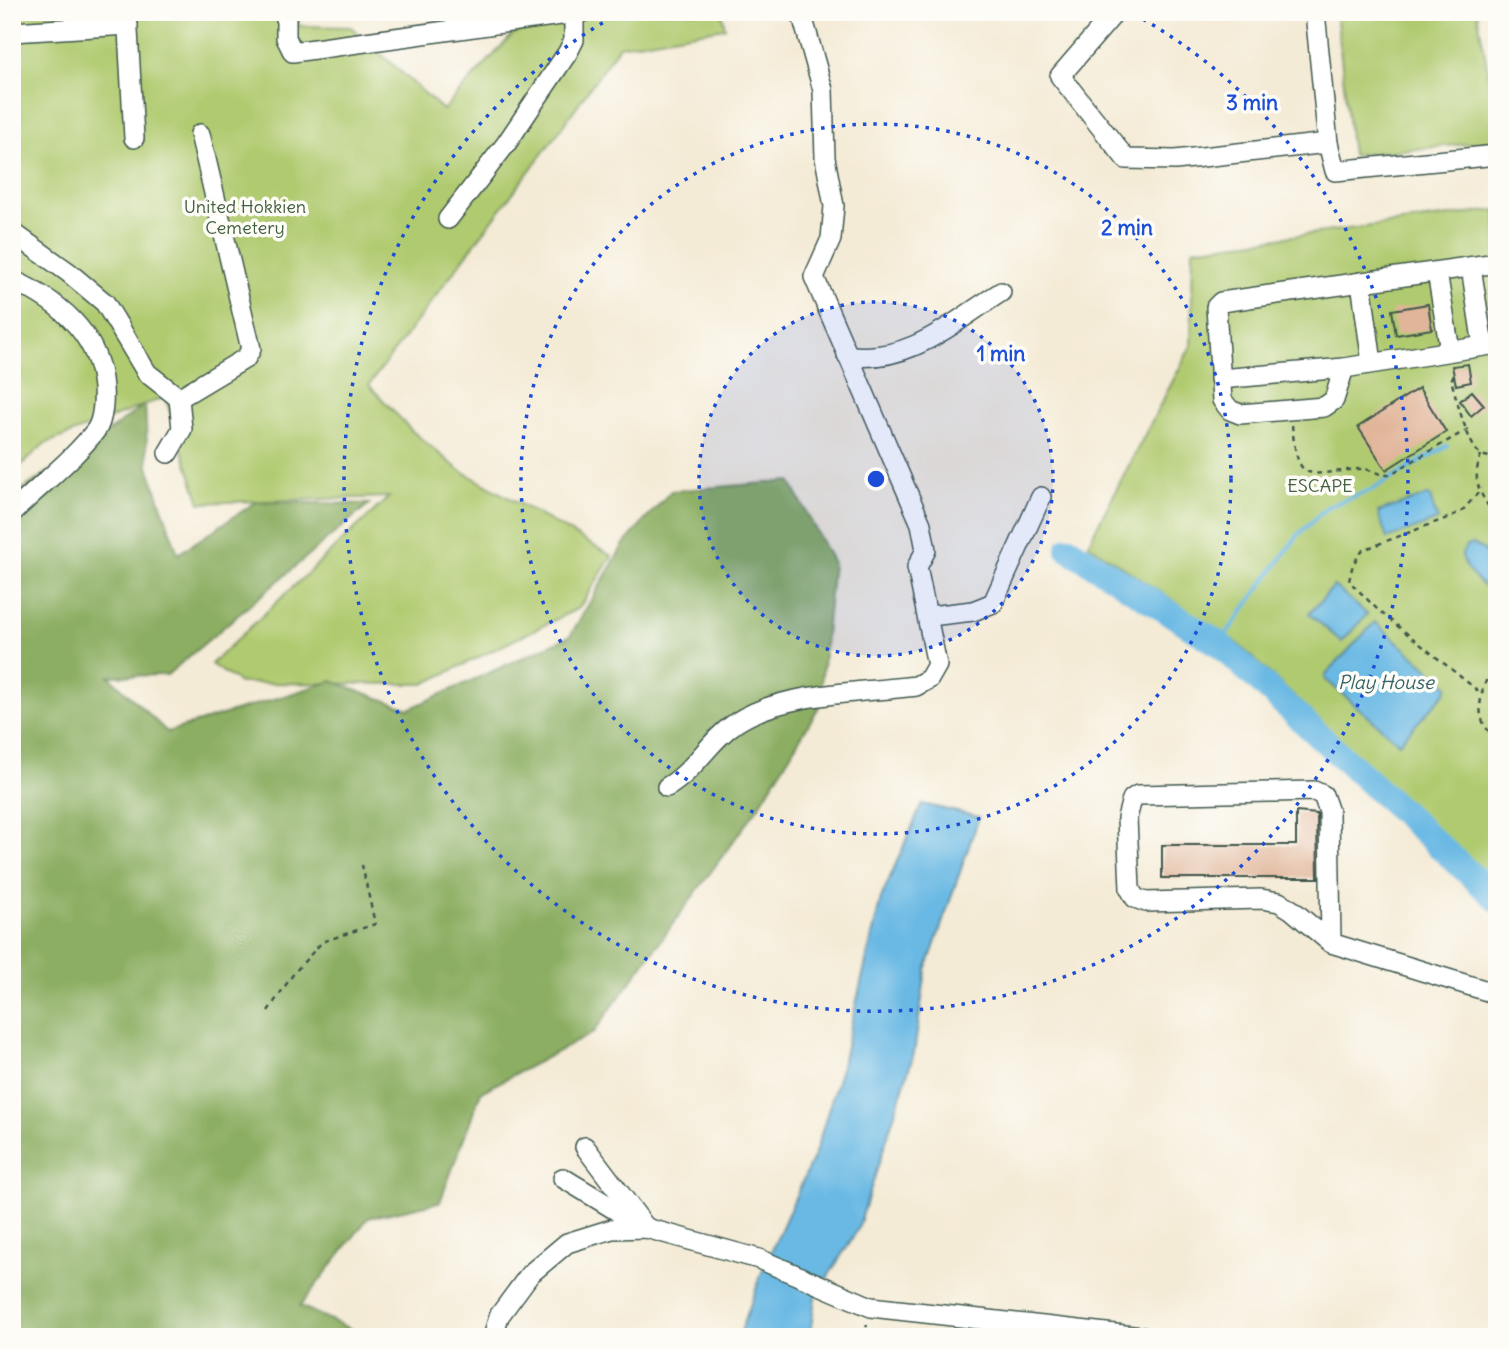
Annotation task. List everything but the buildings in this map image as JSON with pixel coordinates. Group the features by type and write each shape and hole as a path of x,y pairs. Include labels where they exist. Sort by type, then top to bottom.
{"street":[{"path":"286,12 286,38 293,52 578,13 574,40 562,62 506,144 448,219"},
{"path":"667,787 684,776 715,738 760,710 789,702 923,684 934,673 937,665 930,616 918,569 926,550 921,524 814,277 831,239 834,206 825,158 823,90 801,12"},
{"path":"1315,12 1331,167 1338,172 1497,155"},
{"path":"1110,18 1060,76 1126,159 1175,160 1328,143"},
{"path":"12,32 127,19 134,138"},
{"path":"179,398 246,358 251,349 200,134"},
{"path":"12,232 68,272 105,303 147,373 179,398 182,429 168,453"},
{"path":"1344,368 1330,404 1240,414 1230,410 1222,400 1215,309 1218,303 1497,263"},
{"path":"1220,379 1344,368 1490,345 1471,267"},
{"path":"1437,272 1450,351"},
{"path":"12,281 57,306 81,328 100,362 104,400 98,428 12,513"},
{"path":"1360,282 1372,363"},
{"path":"847,355 871,359 906,350 1001,292"},
{"path":"930,616 973,611 993,603 1041,497"},
{"path":"1331,943 1329,812 1323,795 1314,791 1138,795 1132,799 1127,818 1130,890 1135,898 1146,902 1261,899 1279,902 1331,943 1497,994"},
{"path":"585,1147 646,1228"},
{"path":"563,1178 646,1228 759,1259 828,1286 871,1307 1142,1337"},
{"path":"493,1337 499,1316 530,1274 567,1243 612,1229 646,1228"}],"path":[{"path":"1454,375 1451,380 1468,429 1481,455 1477,465 1478,494 1497,519"},
{"path":"1291,409 1298,464 1306,472 1318,476 1358,469 1389,475 1468,429"},
{"path":"1481,455 1497,458"},
{"path":"1478,494 1462,510 1447,518 1363,550 1353,564 1349,581 1379,611 1482,694"},
{"path":"1497,663 1486,678 1482,694 1482,723 1488,732 1497,737"},
{"path":"268,1011 294,974 322,942 375,924 362,865"}],"green space":[{"name":"United Hokkien Cemetery","path":"12,12 298,12 299,26 351,27 443,110 514,33 595,12 722,12 725,28 619,46 560,130 369,385 412,431 458,469 612,556 579,608 424,684 240,683 211,664 389,497 200,503 165,397 44,444 12,474"},
{"path":"1336,12 1477,12 1497,120 1497,141 1352,155"},
{"name":"ESCAPE","path":"1497,210 1497,887 1237,643 1088,544 1191,346 1193,249"},
{"path":"145,404 148,466 178,554 256,502 369,504 167,675 109,676 167,732 332,681 409,709 570,636 624,544 671,491 790,481 833,563 819,707 759,806 593,1033 481,1092 440,1202 368,1218 300,1306 368,1337 12,1337 12,496 103,436"}],"water":[{"path":"1429,495 1438,520 1387,539 1378,512"},
{"path":"1473,544 1484,550 1497,566 1495,591 1478,582 1465,565 1462,554 1466,546"},
{"path":"1334,586 1367,614 1342,642 1309,614"},
{"name":"Play House","path":"1375,622 1448,686 1445,693 1399,743 1325,679 1327,673"},
{"path":"922,804 979,817 926,970 914,1053 858,1229 815,1297 810,1337 739,1337 762,1272 816,1151 841,1068 881,898"}],"waterway":[{"path":"1489,422 1497,417"},
{"path":"1219,644 1298,535 1327,507 1371,490 1447,446"},
{"path":"1069,549 1219,644 1497,899"}]}
